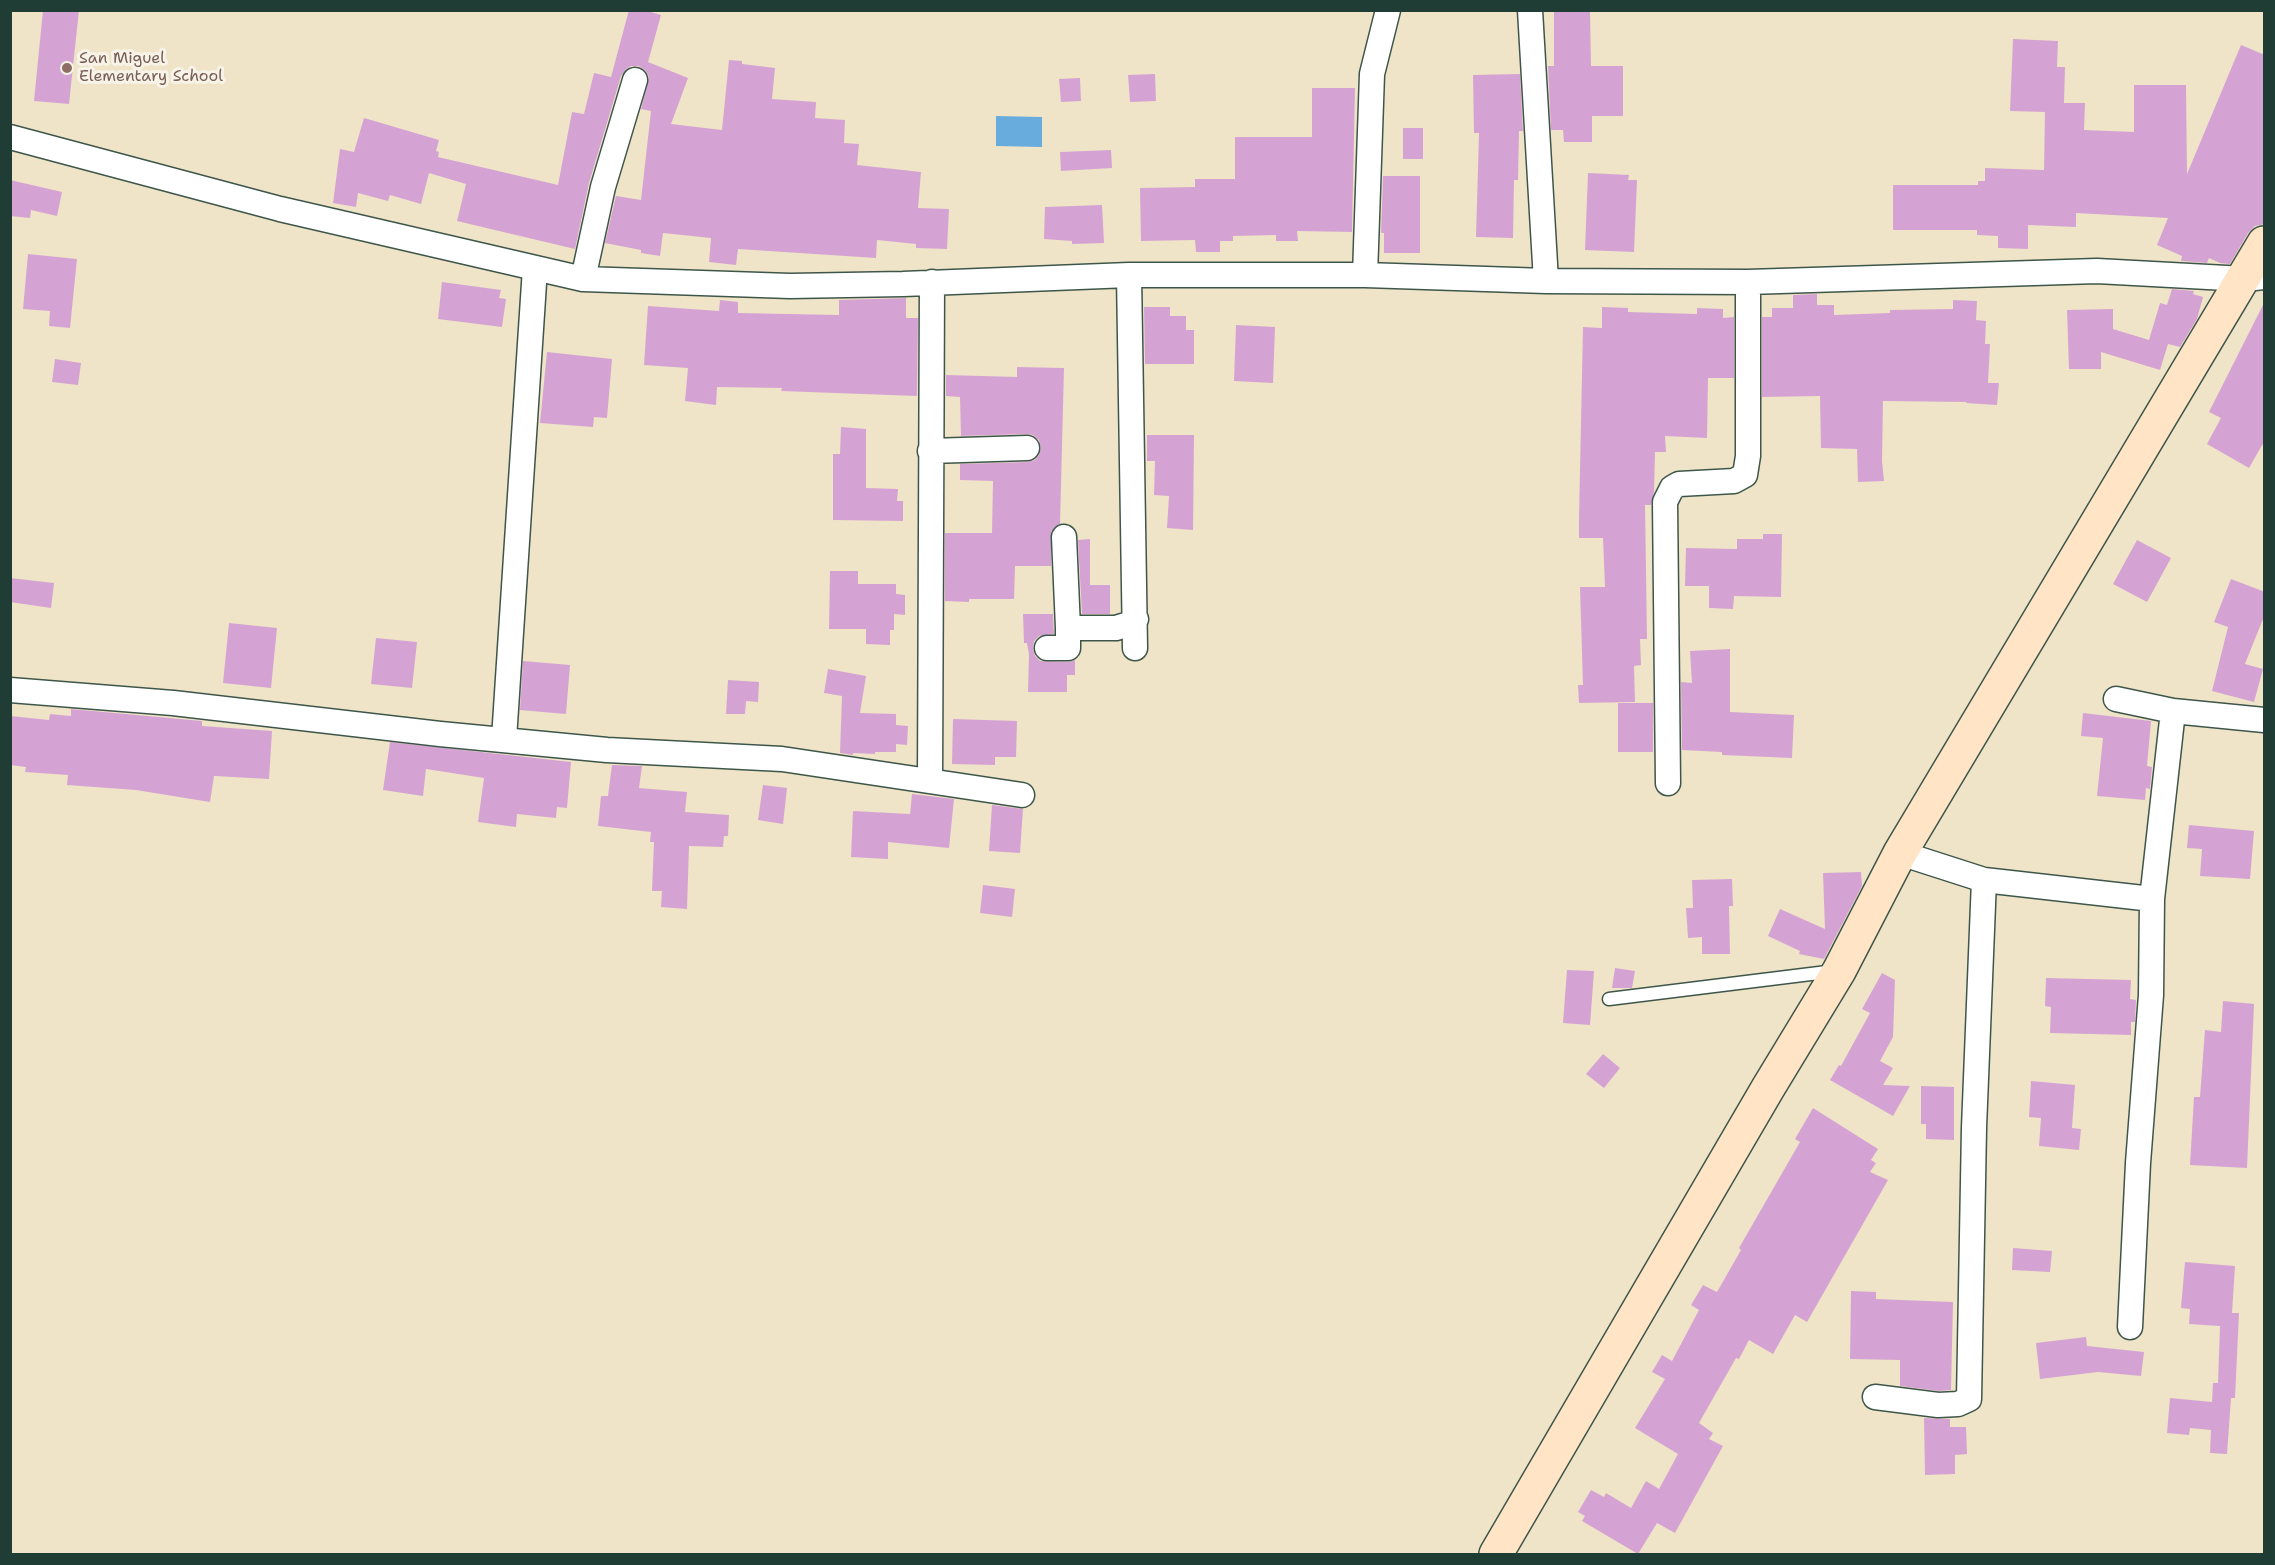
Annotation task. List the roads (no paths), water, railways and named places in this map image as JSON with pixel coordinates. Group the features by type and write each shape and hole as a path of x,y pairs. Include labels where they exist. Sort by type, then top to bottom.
{"main road":[{"path":"1496,1554 1768,1088 1839,971 1900,853 2255,278 2265,243"}],"street":[{"path":"1365,275 1372,74 1388,10"},
{"path":"1530,10 1546,281"},
{"path":"583,279 603,187 635,80"},
{"path":"10,137 280,209 583,279 790,286 1129,275 1365,275 1546,281 1748,282 2097,271 2255,278"},
{"path":"504,739 535,268"},
{"path":"1129,275 1135,648"},
{"path":"930,781 932,282"},
{"path":"1668,783 1665,502 1672,488 1679,484 1734,481 1744,475 1747,469 1748,282"},
{"path":"930,451 1027,448"},
{"path":"1047,648 1068,648 1064,537"},
{"path":"1068,628 1116,628 1136,619"},
{"path":"10,690 173,703 440,734 607,750 782,759 1022,795"},
{"path":"2116,699 2173,711 2265,720"},
{"path":"2130,1327 2138,1163 2151,995 2152,899 2173,711"},
{"path":"1900,853 1984,880 2152,899"},
{"path":"1875,1397 1938,1405 1958,1404 1969,1399 1974,1128 1984,880"}],"lane":[{"path":"1609,999 1839,971"}],"water":[{"path":"996,116 1042,117 1042,147 996,146"}],"place":[{"name":"San Miguel Elementary School","path":"67,68"}]}
